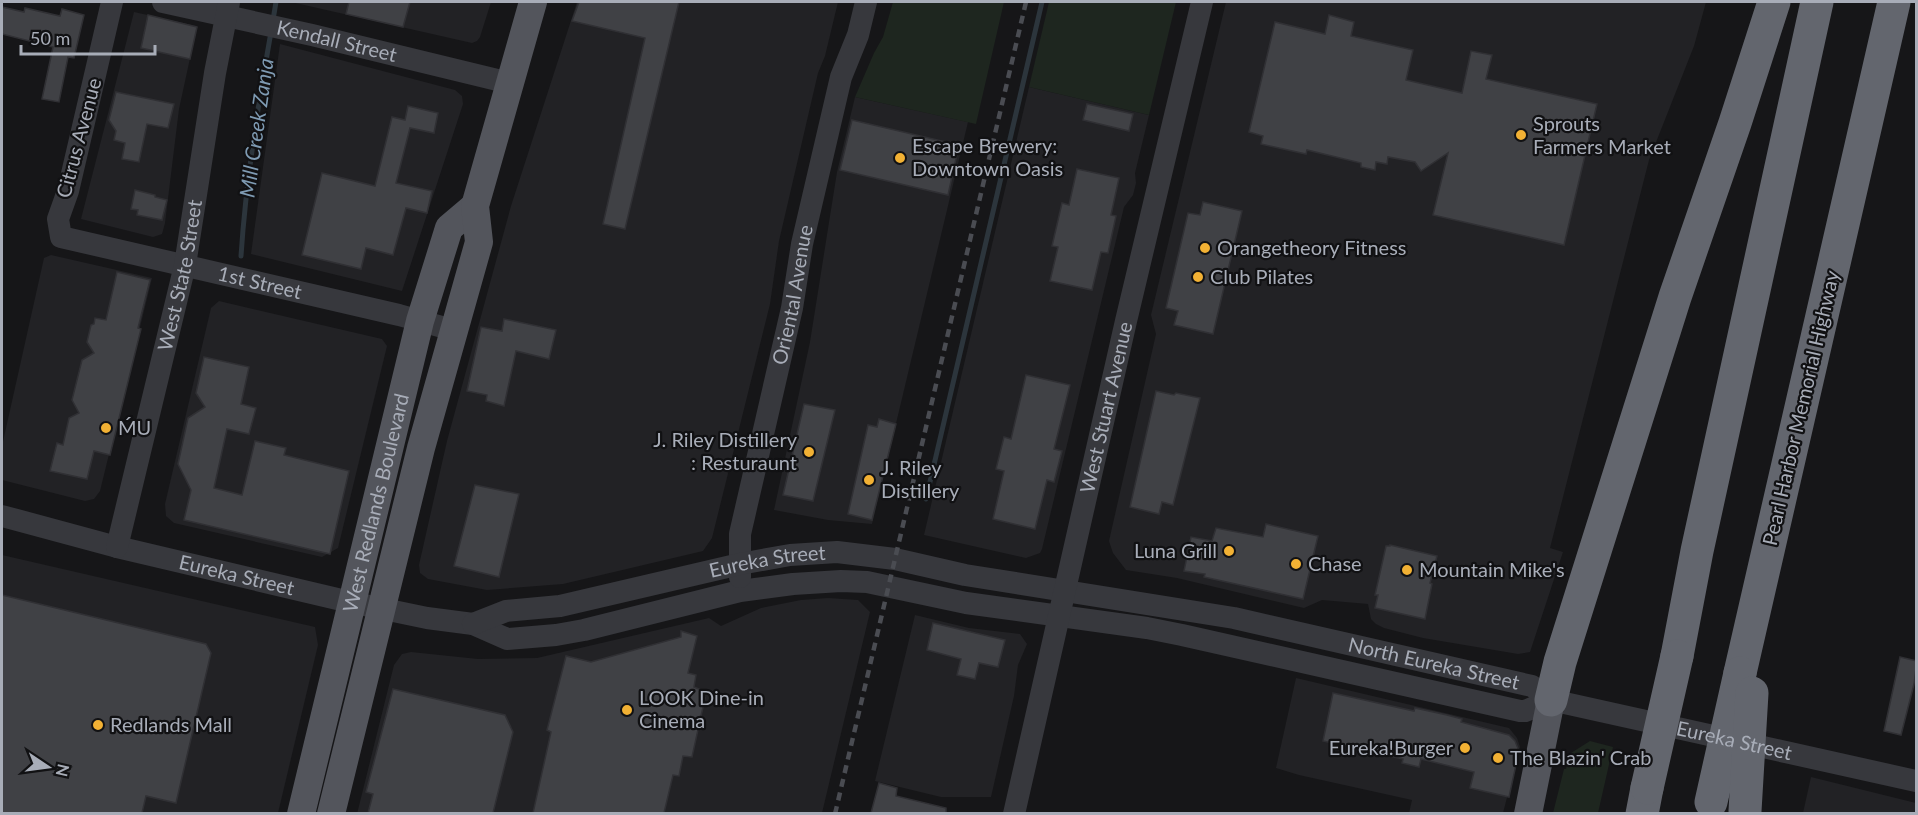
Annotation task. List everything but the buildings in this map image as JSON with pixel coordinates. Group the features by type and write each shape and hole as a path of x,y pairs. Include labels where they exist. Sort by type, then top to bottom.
{"highway":[{"path":"1551,700 1560,662 1675,297 1774,2"},
{"path":"1645,801 1677,656 1696,551 1817,2"},
{"name":"Pearl Harbor Memorial Highway","path":"1710,808 1746,679 1759,592 1894,2"},
{"path":"1744,812 1746,679"}],"main road":[{"name":"West Redlands Boulevard","path":"331,813 421,448 478,242 475,206 533,2"},
{"name":"West Redlands Boulevard","path":"301,813 420,321 449,228 475,206"},
{"path":"1528,813 1551,700"}],"street":[{"name":"Citrus Avenue","path":"64,238 60,234 58,219 68,191 112,2"},
{"name":"Kendall Street","path":"163,2 228,9 262,24 510,83"},
{"name":"Oriental Avenue","path":"740,591 740,534 792,308 802,243 841,77 858,36 866,2"},
{"name":"West Stuart Avenue","path":"1014,813 1119,351 1202,2"},
{"name":"West State Street","path":"117,547 185,265 215,73 228,9"},
{"name":"1st Street","path":"64,238 453,330"},
{"name":"Eureka Street","path":"2,516 117,547 351,602 427,618 473,624 507,639 584,630 740,591 819,582 867,582 966,603 1060,617"},
{"name":"Eureka Street","path":"473,624 506,611 560,606 740,564 790,555 837,552 895,559 965,575 1065,590"},
{"name":"North Eureka Street","path":"1065,590 1234,618 1338,641 1532,686 1551,700"},
{"name":"North Eureka Street","path":"1060,617 1147,628 1182,635 1520,711 1551,700"},
{"name":"Eureka Street","path":"1551,700 1917,781"}],"shaded area":[{"path":"291,2 491,2 480,37 472,43"},
{"path":"577,2 838,2 825,56 818,73 779,241 770,304 712,538 703,551 563,584 487,590 428,579 420,573 419,565 447,441 511,206"},
{"path":"893,2 1004,2 976,124 855,97 883,37"},
{"path":"1049,2 1176,2 1149,115 1029,87"},
{"path":"1226,2 1706,2 1694,46 1649,160 1550,548 1563,552 1530,652 1518,654 1423,638 1384,628 1371,619 1368,604 1322,600 1304,608 1177,578 1126,570 1113,553 1109,541 1156,334 1151,315"},
{"path":"134,12 197,26 179,109 165,223 162,234 153,237 81,219"},
{"path":"280,44 455,90 462,96 463,104 402,291 251,254"},
{"path":"1029,87 1149,115 1135,173 1136,183 1133,195 1124,207 1042,549 1040,553 1026,558 924,535"},
{"path":"855,97 968,122 872,524 828,520 774,510 810,342 837,172"},
{"path":"51,255 152,278 100,491 94,499 85,501 2,480 2,446 44,258"},
{"path":"219,301 382,339 387,346 338,548 322,557 174,523 166,516 165,504 211,308"},
{"name":"Redlands Mall","path":"2,555 315,627 318,645 278,813 2,814"},
{"path":"828,598 858,600 870,612 822,813 357,814 394,665 402,654 411,652 478,659 537,658 709,618 721,626 761,608 801,600"},
{"path":"915,615 969,628 1020,634 1027,644 1018,665 1014,696 991,797 941,797 875,781"},
{"path":"1296,678 1509,728 1517,738 1520,747 1503,813 1409,813 1412,800 1276,768"},
{"path":"1590,741 1613,747 1598,813 1553,813 1564,769 1566,769 1571,753"},
{"path":"1811,777 1916,803 1916,813 1803,813"}],"waterway":[{"name":"Mill Creek Zanja","path":"273,20 276,2"},
{"path":"926,499 1042,2"},
{"name":"Mill Creek Zanja","path":"241,256 253,143 271,32"}],"railway":[{"path":"835,814 1026,2"}],"place":[{"name":"Sprouts Farmers Market","path":"1521,135"},
{"name":"Escape Brewery: Downtown Oasis","path":"900,158"},
{"name":"Orangetheory Fitness","path":"1205,248"},
{"name":"Club Pilates","path":"1198,277"},
{"name":"ḾU","path":"106,428"},
{"name":"J. Riley Distillery : Resturaunt","path":"809,452"},
{"name":"J. Riley Distillery","path":"869,480"},
{"name":"Luna Grill","path":"1229,551"},
{"name":"Chase","path":"1296,564"},
{"name":"Mountain Mike's","path":"1407,570"},
{"name":"LOOK Dine-in Cinema","path":"627,710"},
{"name":"Redlands Mall","path":"98,725"},
{"name":"Eureka!Burger","path":"1465,748"},
{"name":"The Blazin' Crab","path":"1498,758"}]}
